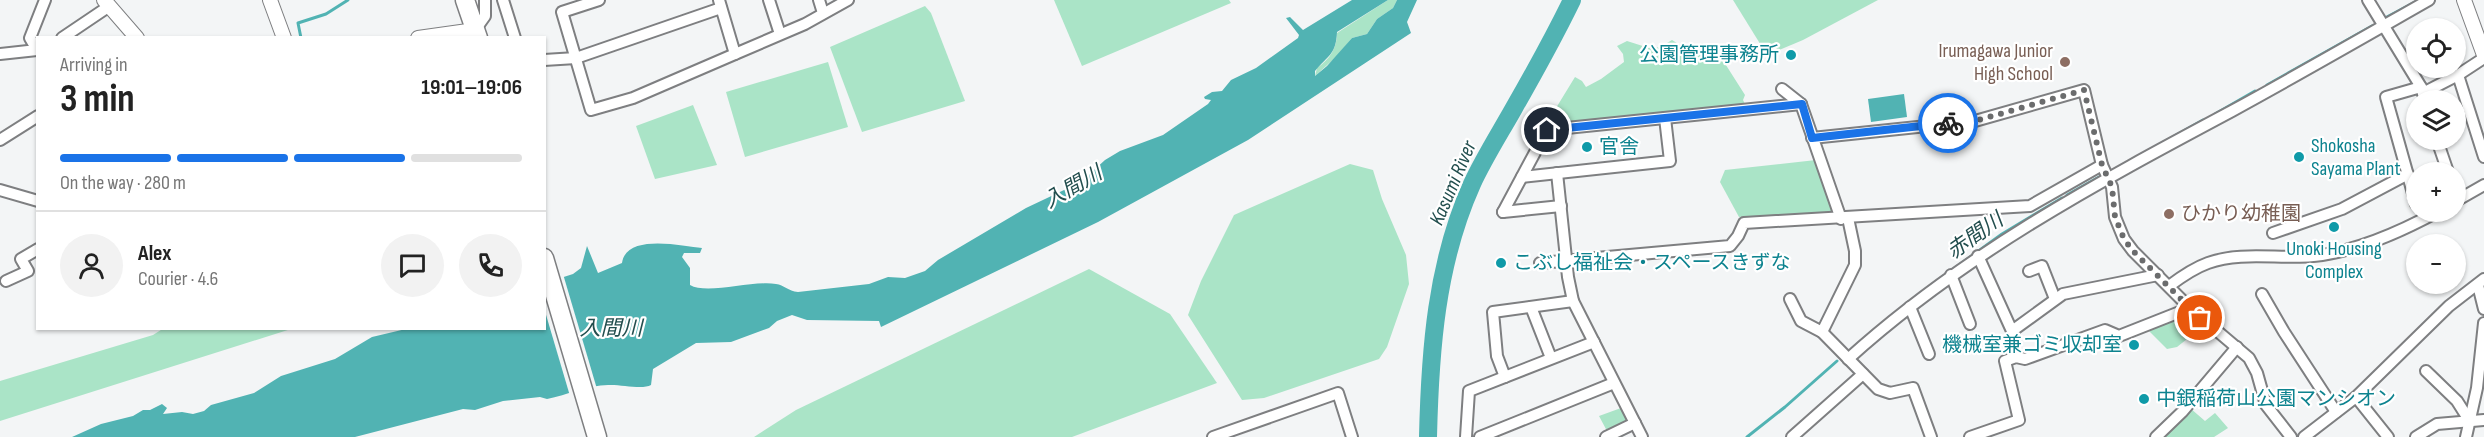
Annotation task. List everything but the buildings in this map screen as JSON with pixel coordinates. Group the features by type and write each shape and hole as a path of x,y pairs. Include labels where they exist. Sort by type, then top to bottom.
{"highway":[{"path":"465,0 477,34"},
{"path":"546,265 597,437"}],"street":[{"path":"36,48 30,38 45,0"},
{"path":"448,36 477,34 484,16 485,0"},
{"path":"503,0 514,36"},
{"path":"599,0 576,4 562,12 591,110 633,98 780,34 848,0"},
{"path":"769,0 780,34"},
{"path":"819,0 823,13"},
{"path":"2368,0 2421,90"},
{"path":"1848,359 1951,275 1978,256 2109,177 2429,0"},
{"path":"2464,0 2482,58 2484,73"},
{"path":"273,1 283,36"},
{"path":"65,36 106,3 134,36"},
{"path":"546,60 576,58 720,4 735,54"},
{"path":"0,54 36,50"},
{"path":"2466,69 2482,58"},
{"path":"2430,90 2452,78"},
{"path":"2459,78 2484,157"},
{"path":"1782,89 1802,104 1812,138 1856,251 1855,265 1822,332"},
{"path":"1812,138 1975,121 2084,90 2102,165 2109,177 2115,217 2124,239 2190,308 2248,358 2257,373 2266,405 2291,437"},
{"path":"2406,95 2386,97 2406,167"},
{"path":"1561,206 1503,212 1547,130 1802,104"},
{"path":"0,140 36,117"},
{"path":"1522,177 1670,161 1665,118"},
{"path":"1540,263 1730,246 1744,223 2030,206 2102,165"},
{"path":"1557,173 1573,302 1641,437"},
{"path":"2273,233 2342,209 2406,175"},
{"path":"2466,195 2484,185"},
{"path":"0,190 36,200"},
{"path":"2169,286 2195,269 2218,260 2319,256 2340,252 2391,235 2411,222"},
{"path":"6,281 28,270 21,259 36,250"},
{"path":"1978,256 2012,331 2063,294 2158,275"},
{"path":"2029,270 2042,266 2055,299"},
{"path":"1951,275 1970,324"},
{"path":"2481,282 2484,309"},
{"path":"2304,437 2356,397 2449,306 2481,282"},
{"path":"2262,294 2336,412"},
{"path":"1790,299 1801,321 1822,332 1882,392 1890,393 1913,388 1931,437"},
{"path":"1505,377 1497,356 1493,312 1573,302"},
{"path":"1531,307 1551,358"},
{"path":"1911,307 1929,354"},
{"path":"1970,437 2019,420 2005,361 2016,357 2025,359 2105,330 2119,336 2190,308"},
{"path":"2466,437 2477,388 2484,323"},
{"path":"1466,437 1469,392 1594,342"},
{"path":"2156,437 2182,412 2237,347"},
{"path":"2426,371 2457,402 2469,420"},
{"path":"1792,437 1863,374"},
{"path":"1480,437 1614,383"},
{"path":"1213,437 1338,393 1352,437"},
{"path":"2356,397 2388,437"},
{"path":"2416,437 2437,424 2484,420"},
{"path":"1606,437 1635,423"}],"green space":[{"path":"1054,0 1229,0 1231,3 1082,66"},
{"path":"1388,0 1397,0 1393,8 1377,19 1367,34 1352,38 1315,76 1317,68 1332,53 1337,33"},
{"path":"1733,0 1878,0 1803,40 1767,55"},
{"path":"925,6 931,13 965,101 862,132 830,47"},
{"path":"1672,40 1693,53 1702,43 1717,51 1745,95 1743,100 1746,106 1545,126 1575,77 1586,87 1624,62 1623,54 1617,46 1627,41 1649,48 1653,46 1666,50 1667,43"},
{"path":"828,62 848,127 745,157 726,92"},
{"path":"693,105 717,165 655,179 636,126"},
{"path":"1816,160 1834,212 1739,217 1720,182 1725,170"},
{"path":"1350,164 1373,170 1382,199 1406,255 1409,284 1387,347 1379,359 1264,398 1242,400 1188,315 1201,281 1234,215"},
{"path":"1089,269 1170,314 1217,383 1072,437 754,437 796,410"},
{"path":"2189,312 2202,327 2177,347 2167,349 2148,330"},
{"path":"161,330 288,330 0,421 0,381 153,335"},
{"path":"1621,408 1629,422 1607,431 1599,416"},
{"path":"2190,408 2205,421 2215,413 2228,428 2214,437 2161,437"}],"water":[{"name":"入間川","path":"1352,0 1388,0 1337,32 1333,50 1315,71 1315,76 1352,38 1367,34 1377,19 1393,8 1397,0 1417,0 1407,22 1411,33 1248,140 1098,222 881,327 879,321 807,320 792,315 777,321 769,328 731,342 696,343 653,369 651,385 637,387 600,385 547,399 540,397 503,401 475,410 463,409 355,437 72,437 101,424 133,416 162,404 167,408 163,414 182,412 193,414 204,411 211,405 254,393 281,376 335,359 372,337 402,330 546,330 546,283 573,274 581,268 587,246 598,273 622,263 626,254 633,248 644,245 669,244 702,248 700,253 684,253 682,257 690,268 690,285 698,288 766,283 798,292 869,284 888,277 905,278 925,271 938,260 1026,208 1081,182 1105,160 1120,151 1163,135 1208,104 1211,100 1204,97 1212,92 1222,91 1231,80 1256,68 1298,38 1299,35 1286,18 1290,17 1303,30"},
{"path":"1904,94 1907,117 1871,122 1868,99"}],"pier":[{"path":"563,274 597,389 570,396 546,315 546,279"}],"waterway":[{"path":"301,36 298,23 326,14 348,0"},
{"name":"Kasumi River","path":"1428,437 1437,308 1450,245 1460,214 1472,184 1572,0"},
{"name":"赤間川","path":"2385,18 2415,2"},
{"name":"赤間川","path":"2267,85 2372,26"},
{"name":"赤間川","path":"2215,114 2255,91"},
{"name":"赤間川","path":"2153,148 2203,120"},
{"name":"赤間川","path":"2067,195 2099,177"},
{"name":"赤間川","path":"1941,278 2002,234 2062,198"},
{"name":"赤間川","path":"1747,437 1837,361"}],"way so far":[{"path":"1948,123 1975,121 2084,90 2102,165 2112,187 2115,217 2124,239 2133,251 2200,318"}],"place":[{"name":"公園管理事務所","path":"1791,55"},
{"name":"Irumagawa Junior High School","path":"2065,62"},
{"name":"官舎","path":"1587,147"},
{"name":"Shokosha Sayama Plant","path":"2299,157"},
{"name":"ひかり幼稚園","path":"2169,214"},
{"name":"Unoki Housing Complex","path":"2334,227"},
{"name":"こぶし福祉会・スペースきずな","path":"1501,263"},
{"name":"機械室兼ゴミ収却室","path":"2134,345"},
{"name":"中銀稲荷山公園マンシオン","path":"2144,399"}],"route":[{"path":"1547,130 1802,104 1812,138 1948,123"}]}
